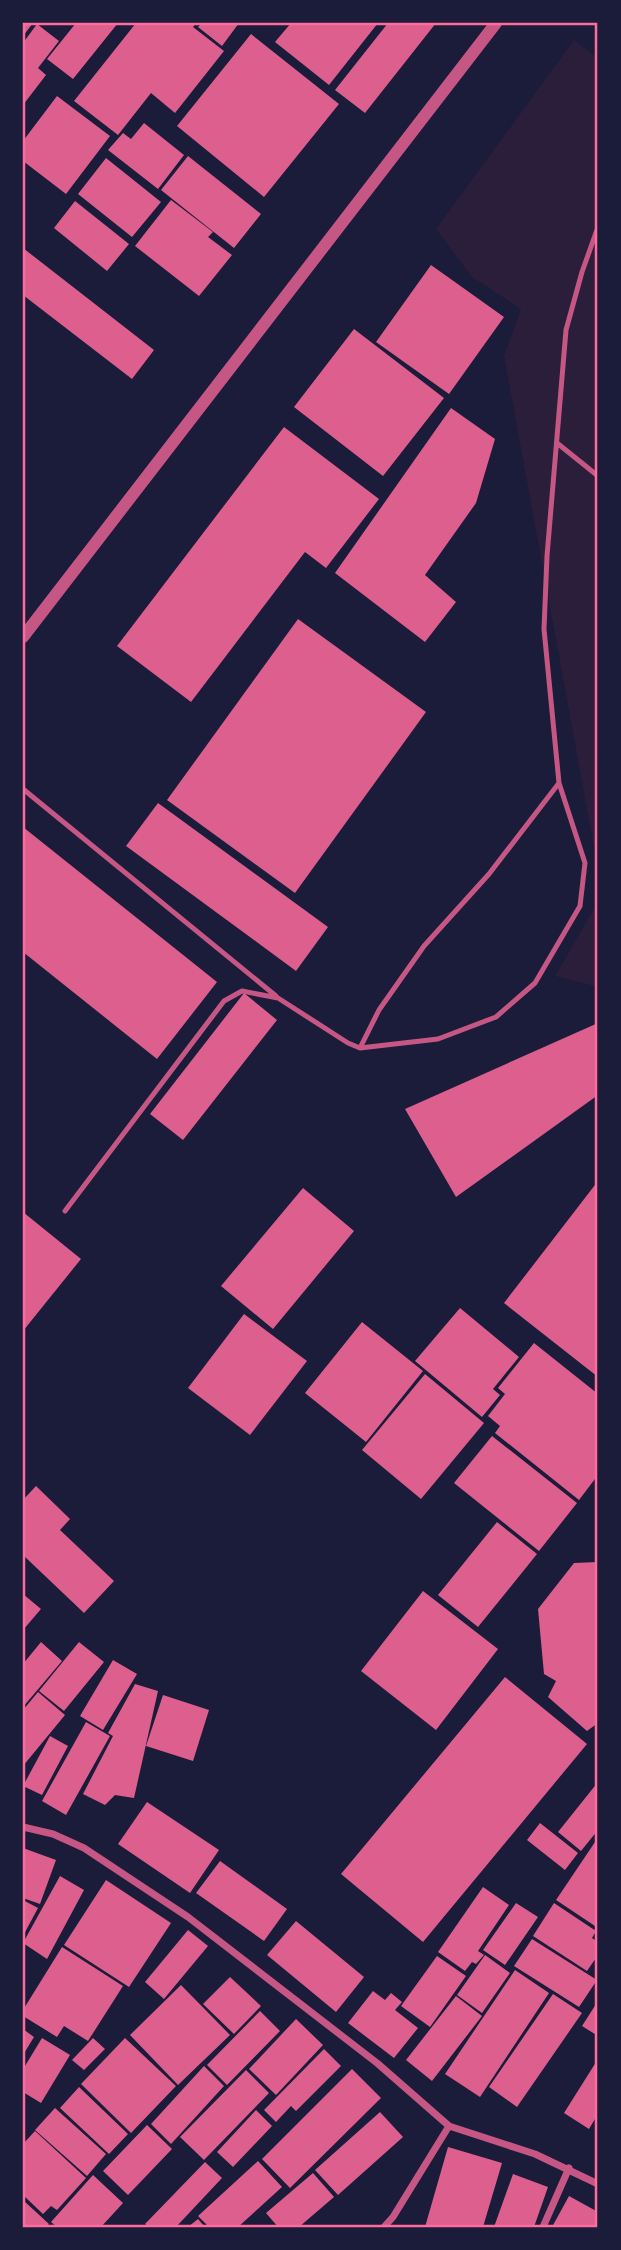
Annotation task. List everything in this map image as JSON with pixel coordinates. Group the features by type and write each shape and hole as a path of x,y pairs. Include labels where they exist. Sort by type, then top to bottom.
{"street":[{"path":"23,637 496,23"},
{"path":"23,1827 53,1834 84,1848 188,1917 357,2048 449,2126 534,2154 598,2183"},
{"path":"384,2227 393,2217 449,2126"},
{"path":"542,2227 569,2168"}],"lane":[{"path":"23,789 278,998 348,1044 360,1048 438,1039 496,1017 535,983 580,906 585,863 559,783 544,629 547,556 566,330 598,228"},
{"path":"558,443 598,476"},
{"path":"360,1048 379,1010 424,946 489,874 559,783"},
{"path":"65,1211 224,1001 242,990 278,998"}],"shaded area":[{"path":"574,40 598,58 598,869 504,356 521,309 472,277 436,229"},
{"path":"598,902 598,987 555,976"}],"building":[{"path":"23,23 33,23 23,36"},
{"path":"76,23 118,23 73,79 47,59"},
{"path":"136,23 196,23 193,27 224,51 175,113 151,93 118,135 74,101"},
{"path":"202,23 239,23 222,46 198,27"},
{"path":"291,23 378,23 329,85 275,42"},
{"path":"388,23 436,23 365,113 335,90"},
{"path":"37,24 59,41 38,68 46,75 23,105 23,43"},
{"path":"251,34 339,104 264,197 177,126"},
{"path":"57,96 110,136 66,194 23,161 23,141"},
{"path":"144,123 184,155 158,189 108,150 123,133 131,139"},
{"path":"188,156 261,214 234,248 161,190"},
{"path":"106,158 161,202 132,237 78,194"},
{"path":"171,200 213,232 208,237 232,255 199,296 135,246"},
{"path":"75,201 129,244 107,271 54,228"},
{"path":"23,248 154,350 132,379 23,295"},
{"path":"431,265 504,317 449,394 376,342"},
{"path":"354,329 444,398 383,476 294,407"},
{"path":"451,408 495,439 476,503 425,575 456,602 425,642 335,573"},
{"path":"284,427 379,499 326,568 305,552 191,702 117,646"},
{"path":"298,619 426,712 295,893 167,800"},
{"path":"158,803 328,927 296,971 126,846"},
{"path":"23,827 217,982 157,1059 23,952"},
{"path":"244,993 277,1020 183,1140 150,1114"},
{"path":"598,1023 598,1095 456,1197 405,1109"},
{"path":"598,1181 598,1377 504,1303"},
{"path":"303,1188 354,1231 273,1329 221,1286"},
{"path":"23,1212 81,1259 23,1331"},
{"path":"460,1308 519,1357 493,1389 500,1395 482,1417 415,1361"},
{"path":"244,1314 307,1361 250,1435 188,1388"},
{"path":"362,1322 423,1371 366,1442 305,1393"},
{"path":"534,1343 598,1394 598,1475 579,1500 495,1433 500,1426 488,1416 505,1394 498,1388"},
{"path":"425,1374 484,1423 421,1499 362,1450"},
{"path":"492,1436 577,1503 539,1551 454,1483"},
{"path":"36,1486 70,1519 60,1530 114,1581 84,1613 23,1555 23,1500"},
{"path":"497,1522 537,1554 478,1627 438,1595"},
{"path":"598,1562 598,1723 587,1731 548,1697 556,1681 544,1674 538,1609 574,1563"},
{"path":"423,1591 498,1649 436,1730 361,1671"},
{"path":"23,1594 41,1609 23,1630"},
{"path":"41,1642 62,1661 23,1707 23,1664"},
{"path":"79,1642 104,1662 64,1711 39,1691"},
{"path":"113,1660 137,1674 103,1730 80,1716"},
{"path":"505,1677 587,1744 423,1942 341,1874"},
{"path":"135,1684 158,1691 134,1798 115,1795 105,1805 83,1794 113,1736 108,1733"},
{"path":"38,1692 65,1715 23,1766 23,1710"},
{"path":"163,1695 209,1710 193,1761 146,1746"},
{"path":"86,1722 110,1736 66,1815 42,1801"},
{"path":"50,1736 68,1746 42,1795 23,1786"},
{"path":"598,1782 598,1830 581,1851 558,1832"},
{"path":"147,1802 219,1850 190,1893 118,1844"},
{"path":"540,1823 578,1853 565,1870 527,1840"},
{"path":"595,1842 598,1845 598,1928 556,1900"},
{"path":"23,1848 56,1860 40,1904 23,1898"},
{"path":"220,1861 287,1909 264,1941 196,1893"},
{"path":"60,1876 84,1890 47,1959 23,1943"},
{"path":"106,1880 171,1923 129,1987 64,1945"},
{"path":"483,1887 509,1905 478,1951 484,1955 476,1964 472,1962 465,1971 438,1952"},
{"path":"23,1900 38,1908 23,1936"},
{"path":"516,1903 538,1917 505,1965 483,1950"},
{"path":"554,1903 596,1931 592,1938 598,1942 598,1955 587,1971 533,1936"},
{"path":"296,1921 364,1977 336,2012 267,1955"},
{"path":"188,1930 208,1946 164,1999 145,1982"},
{"path":"532,1939 597,1980 579,2007 514,1966"},
{"path":"62,1947 123,1986 88,2041 64,2026 57,2037 23,2016 23,2010"},
{"path":"485,1955 510,1973 482,2013 457,1995"},
{"path":"437,1956 466,1976 430,2027 401,2006"},
{"path":"515,1970 549,1993 480,2097 445,2074"},
{"path":"230,1977 261,2006 234,2034 203,2004"},
{"path":"181,1985 230,2035 178,2085 130,2035"},
{"path":"373,1991 385,2000 391,1993 402,2002 395,2010 418,2028 394,2058 348,2023"},
{"path":"553,1994 582,2013 517,2107 489,2087"},
{"path":"456,1996 482,2016 432,2081 406,2060"},
{"path":"598,2001 598,2036 582,2026"},
{"path":"260,2011 280,2031 227,2085 207,2065"},
{"path":"296,2019 323,2045 276,2095 249,2069"},
{"path":"23,2029 34,2037 23,2055"},
{"path":"42,2038 70,2055 41,2103 23,2092 23,2065 25,2066"},
{"path":"93,2038 105,2049 84,2070 72,2060"},
{"path":"125,2038 176,2086 131,2133 81,2084"},
{"path":"324,2049 341,2066 296,2111 291,2106 276,2122 264,2110"},
{"path":"598,2059 598,2114 589,2129 564,2113"},
{"path":"204,2066 224,2086 171,2144 151,2124"},
{"path":"352,2069 381,2098 290,2188 262,2159"},
{"path":"246,2070 269,2093 204,2160 180,2137"},
{"path":"79,2087 128,2134 109,2154 60,2108"},
{"path":"55,2108 106,2154 87,2176 35,2130"},
{"path":"256,2110 272,2126 233,2167 217,2152"},
{"path":"380,2112 403,2137 338,2195 315,2170"},
{"path":"147,2125 172,2149 128,2195 103,2171"},
{"path":"35,2131 86,2178 57,2210 51,2206 43,2214 23,2195 23,2144"},
{"path":"448,2147 502,2163 483,2227 425,2227"},
{"path":"258,2161 282,2187 238,2227 209,2227 198,2216"},
{"path":"205,2162 222,2178 176,2227 149,2227 145,2224"},
{"path":"313,2173 334,2197 299,2227 278,2227 266,2213"},
{"path":"513,2174 548,2187 534,2227 494,2227"},
{"path":"93,2175 123,2203 101,2227 57,2227 51,2222"},
{"path":"569,2196 598,2212 598,2227 552,2227"},
{"path":"23,2200 49,2224 46,2227 23,2227"},
{"path":"198,2219 205,2227 188,2227"}]}
